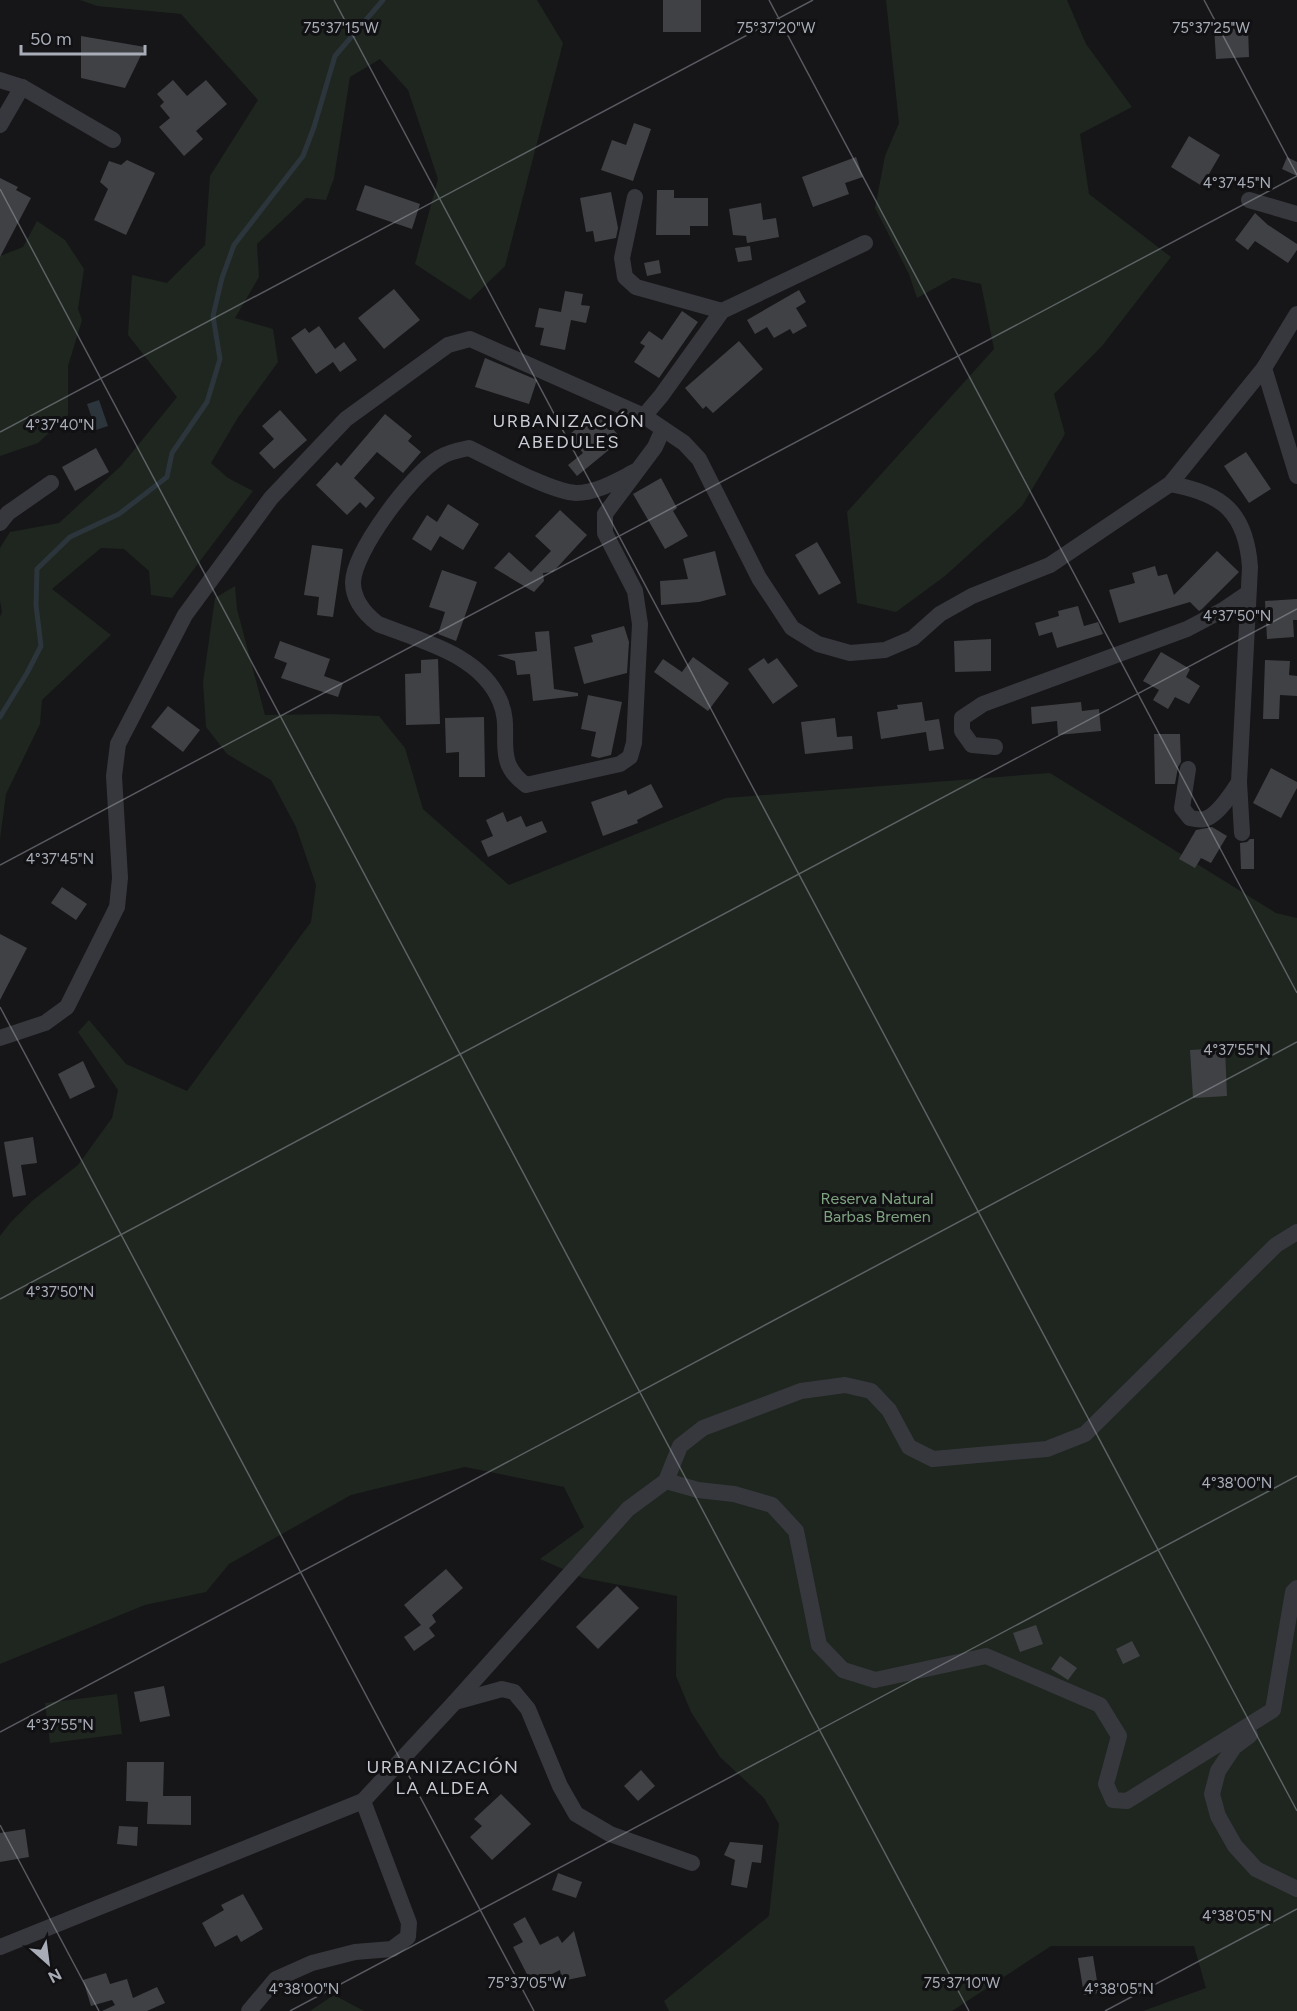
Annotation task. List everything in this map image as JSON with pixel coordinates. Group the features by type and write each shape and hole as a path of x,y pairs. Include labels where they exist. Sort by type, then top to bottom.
{"street":[{"path":"0,80 22,87 113,140"},
{"path":"0,125 22,87"},
{"path":"635,197 622,258 625,277 636,287 722,311"},
{"path":"1249,200 1297,214"},
{"path":"644,416 722,311 865,243"},
{"path":"0,1038 45,1023 67,1007 117,907 120,878 114,776 118,744 185,615 271,498 346,419 448,345 470,339 644,416 684,443 699,459 759,578 792,628 818,644 850,653 885,650 913,638 940,615 972,596 1050,565 1170,484 1264,368 1297,314"},
{"path":"1264,368 1297,476"},
{"path":"636,471 598,489 576,493 556,489 469,448 454,451 437,459 402,493 361,554 353,582 357,600 366,615 378,624 464,660 492,686 501,703 506,761 514,776 526,786 620,764 630,757 634,743 640,624 635,591 604,533 605,514 655,447 663,429"},
{"path":"0,523 8,513 51,483"},
{"path":"1170,484 1193,488 1213,496 1228,507 1240,524 1248,544 1250,567 1239,782 1242,833"},
{"path":"995,747 972,745 962,731 962,718 983,704 1186,629 1223,610 1248,593"},
{"path":"1188,770 1182,808 1190,818 1205,819 1217,811 1239,782"},
{"path":"0,1947 363,1801 628,1509 666,1480 680,1446 703,1428 801,1392 845,1384 871,1391 889,1410 909,1447 933,1459 1047,1449 1084,1434 1275,1245 1297,1232"},
{"path":"666,1480 698,1490 734,1494 772,1505 796,1531 819,1645 843,1670 875,1680 986,1656 1100,1705 1119,1736 1106,1784 1113,1800 1127,1801 1273,1710"},
{"path":"1297,1588 1293,1592 1273,1710 1258,1728 1234,1747 1218,1771 1212,1794 1218,1816 1235,1846 1256,1869 1297,1889"},
{"path":"454,1702 502,1689 514,1692 528,1709 560,1786 576,1814 610,1834 692,1863"},
{"path":"249,2011 276,1979 312,1963 355,1952 392,1949 408,1937 409,1923 363,1801"}],"green space":[{"path":"80,0 537,0 563,43 505,266 470,300 415,264 438,179 408,90 380,59 350,77 334,178 326,200 306,198 257,244 259,277 235,318 273,329 278,362 237,419 211,463 228,478 253,491 172,598 151,595 149,571 124,549 101,548 52,589 111,635 42,700 40,724 6,794 0,839 0,617 2,612 0,548 10,532 59,523 121,466 177,397 128,335 132,275 167,283 205,245 210,176 258,100 181,14 97,6"},
{"path":"886,0 1067,0 1086,44 1132,107 1080,134 1089,194 1171,257 1102,346 1054,394 1065,434 1022,506 945,576 896,612 857,603 847,512 994,349 981,284 953,278 917,298 909,274 875,208 885,156 899,123"},
{"path":"37,221 65,240 84,269 78,309 82,320 68,366 68,415 38,443 0,456 0,256 23,247"},
{"name":"Reserva Natural Barbas Bremen","path":"235,586 237,609 265,715 379,716 405,748 423,809 509,885 726,798 1050,773 1276,913 1297,918 1297,2011 1143,2011 1206,1988 1194,1946 1051,1946 952,2011 669,2011 664,2001 769,1916 779,1824 764,1798 720,1757 691,1712 676,1676 677,1596 583,1578 540,1559 584,1527 564,1487 465,1467 351,1495 229,1564 206,1592 145,1605 0,1664 0,1236 32,1201 78,1165 112,1118 118,1090 78,1032 89,1020 126,1064 187,1091 311,922 316,885 296,827 271,780 227,754 206,727 203,682 215,598"},
{"path":"117,1694 122,1734 50,1743 45,1703"},
{"path":"334,1995 364,2011 310,2011"}],"shaded area":[{"path":"99,400 108,426 96,430 87,404"}],"building":[{"path":"663,0 701,0 701,32 663,32"},
{"path":"1236,24 1236,29 1248,28 1249,57 1216,59 1214,26"},
{"path":"81,36 145,47 125,88 81,78"},
{"path":"173,80 187,96 206,80 227,104 196,131 203,139 184,156 159,127 170,118 160,106 164,102 157,94"},
{"path":"634,123 651,129 633,181 601,170 612,140 626,145"},
{"path":"1189,136 1220,155 1202,186 1171,167"},
{"path":"856,157 863,177 845,183 849,194 813,207 802,177"},
{"path":"1287,157 1297,162 1297,176 1282,169"},
{"path":"127,160 155,173 126,235 94,220 108,189 100,182 109,161 121,165"},
{"path":"0,178 18,187 16,190 31,198 0,257"},
{"path":"365,185 420,204 412,229 356,210"},
{"path":"657,190 674,190 674,198 708,198 708,226 690,226 690,235 656,235"},
{"path":"611,192 618,228 616,238 595,242 593,231 586,232 580,198"},
{"path":"761,203 763,220 776,218 779,237 747,243 746,236 733,235 729,209"},
{"path":"1255,213 1268,225 1297,244 1297,250 1288,263 1255,241 1248,250 1235,240"},
{"path":"750,246 752,260 738,262 735,248"},
{"path":"659,260 661,273 647,276 644,263"},
{"path":"394,289 420,320 384,349 358,318"},
{"path":"799,290 806,302 796,308 807,326 793,334 790,329 774,338 767,327 755,334 747,320"},
{"path":"565,291 583,294 581,305 590,306 586,323 571,320 565,350 540,345 544,328 535,327 539,308 561,312"},
{"path":"682,311 698,322 659,378 634,362 645,346 640,343 649,331 662,340"},
{"path":"319,326 335,349 344,342 357,360 340,372 333,362 316,374 291,338 305,328 309,333"},
{"path":"739,341 763,369 713,413 706,406 703,409 685,388"},
{"path":"485,358 537,380 529,404 475,387"},
{"path":"280,410 307,440 274,469 259,453 274,439 262,426"},
{"path":"385,414 412,436 408,441 421,452 403,473 377,452 354,478 375,498 366,508 360,502 347,515 316,485 337,462 341,466"},
{"path":"602,416 619,436 610,449 577,476 568,465 583,453 569,435 586,420 591,426"},
{"path":"96,448 109,472 75,491 62,467"},
{"path":"1246,452 1271,489 1249,503 1224,466"},
{"path":"661,478 677,508 673,511 688,536 665,549 633,494"},
{"path":"448,504 479,524 463,550 440,536 431,551 412,539 427,515 437,522"},
{"path":"560,510 587,535 553,572 543,573 544,581 534,592 494,568 509,552 531,572 551,551 535,536"},
{"path":"817,542 841,583 819,595 795,555"},
{"path":"312,545 343,549 333,617 317,615 319,597 304,595"},
{"path":"715,551 726,595 699,602 661,605 660,581 688,579 683,559"},
{"path":"1217,551 1239,572 1202,609 1199,611 1190,602 1119,623 1109,590 1135,583 1132,573 1155,566 1158,576 1167,574 1174,595"},
{"path":"442,570 477,582 456,641 438,634 445,612 429,607"},
{"path":"1297,599 1297,620 1293,620 1294,637 1267,639 1265,601"},
{"path":"1078,606 1084,626 1098,622 1103,634 1057,648 1052,632 1039,636 1035,623 1059,616 1058,611"},
{"path":"624,626 629,642 627,673 584,684 574,647 593,642 591,635"},
{"path":"549,631 554,689 578,693 578,696 533,701 530,674 517,675 515,661 497,655 537,651 535,632"},
{"path":"991,639 991,671 955,672 954,641"},
{"path":"280,641 330,659 324,676 343,683 338,697 281,678 287,663 274,658"},
{"path":"1161,652 1190,669 1186,677 1200,686 1189,704 1175,697 1168,709 1153,700 1159,690 1143,681"},
{"path":"693,657 729,683 708,711 654,672 663,659 682,672"},
{"path":"764,658 768,664 777,658 798,686 773,704 748,669"},
{"path":"438,659 440,724 406,725 405,674 421,673 421,660"},
{"path":"1265,660 1290,661 1289,675 1297,676 1297,696 1280,695 1279,719 1263,719"},
{"path":"588,695 622,702 611,755 599,758 591,756 596,732 581,729"},
{"path":"922,702 925,721 939,719 944,749 929,751 926,732 881,739 877,712 898,709 897,705"},
{"path":"1081,702 1082,711 1099,709 1101,731 1058,735 1057,721 1032,724 1031,707"},
{"path":"168,706 200,730 183,752 151,727"},
{"path":"484,717 485,777 459,777 459,752 446,753 445,718"},
{"path":"835,718 837,737 852,736 853,749 805,754 801,722"},
{"path":"1154,734 1180,734 1181,762 1175,784 1155,784"},
{"path":"1271,768 1297,782 1297,788 1281,818 1253,803"},
{"path":"651,784 663,807 637,820 638,823 603,836 591,802 626,790 628,795"},
{"path":"503,812 507,822 521,816 526,827 542,821 547,832 488,857 481,841 493,836 486,820"},
{"path":"1212,827 1227,836 1211,863 1201,858 1195,868 1179,859 1196,830"},
{"path":"1254,839 1254,869 1241,869 1240,843"},
{"path":"62,887 87,904 76,920 51,903"},
{"path":"0,934 27,948 0,1000"},
{"path":"1225,1048 1227,1096 1193,1098 1190,1050"},
{"path":"83,1061 95,1087 70,1099 58,1074"},
{"path":"33,1137 37,1163 21,1165 26,1195 13,1197 4,1142"},
{"path":"446,1569 463,1588 432,1615 436,1622 429,1628 435,1636 414,1651 404,1637 421,1625 404,1605"},
{"path":"617,1586 639,1608 598,1649 576,1627"},
{"path":"1036,1625 1043,1644 1020,1652 1013,1633"},
{"path":"1132,1641 1140,1656 1123,1664 1116,1649"},
{"path":"1060,1656 1077,1668 1068,1680 1051,1669"},
{"path":"164,1686 170,1716 140,1722 134,1692"},
{"path":"127,1762 164,1762 163,1796 191,1796 191,1825 147,1824 148,1802 126,1801"},
{"path":"641,1770 655,1786 638,1801 624,1786"},
{"path":"501,1794 531,1824 492,1860 470,1837 482,1826 474,1819"},
{"path":"119,1826 138,1827 137,1846 117,1844"},
{"path":"25,1829 29,1857 0,1862 0,1833"},
{"path":"730,1842 763,1845 761,1863 752,1862 747,1888 731,1885 735,1860 724,1855"},
{"path":"558,1873 582,1882 576,1898 552,1890"},
{"path":"243,1894 263,1929 241,1942 237,1935 215,1947 202,1923 224,1910 221,1905"},
{"path":"525,1917 540,1945 558,1936 562,1943 574,1931 586,1976 562,1981 560,1970 532,1984 513,1947 523,1942 513,1924"},
{"path":"1093,1956 1099,1993 1084,1995 1078,1958"},
{"path":"106,1973 110,1984 127,1979 133,1998 157,1987 165,2003 147,2011 102,2011 115,2005 112,2000 91,2006 83,1980"}],"waterway":[{"path":"0,717 41,646 36,605 37,569 70,537 119,514 167,477 172,453 207,402 220,359 213,316 222,278 234,245 303,156 335,56 383,0"}],"district":[{"name":"URBANIZACIÓN ABEDULES","path":"569,431"},
{"name":"URBANIZACIÓN LA ALDEA","path":"443,1777"}]}
